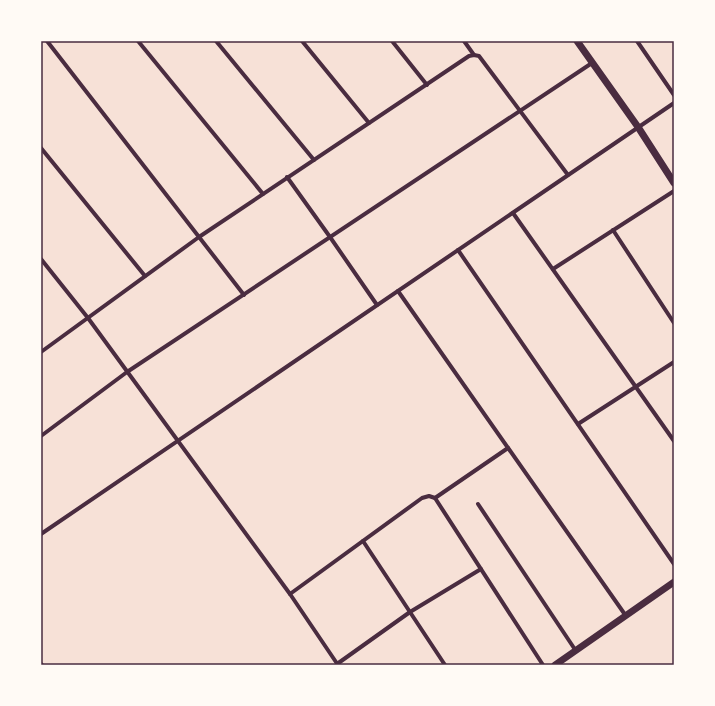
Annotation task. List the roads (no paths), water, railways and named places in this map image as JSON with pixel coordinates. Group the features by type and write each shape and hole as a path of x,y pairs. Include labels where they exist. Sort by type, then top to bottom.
{"street":[{"path":"47,41 244,295"},
{"path":"138,41 263,194"},
{"path":"216,41 314,160"},
{"path":"302,41 368,123"},
{"path":"392,41 427,85"},
{"path":"464,41 474,55"},
{"path":"577,41 638,128 674,183"},
{"path":"637,41 674,95"},
{"path":"41,352 199,237 469,56 479,56 521,110 568,175"},
{"path":"41,436 127,372 592,63"},
{"path":"41,534 674,103"},
{"path":"41,148 145,276"},
{"path":"287,177 377,305"},
{"path":"553,269 674,191"},
{"path":"513,212 674,441"},
{"path":"613,230 674,323"},
{"path":"458,250 674,564"},
{"path":"41,259 88,318 177,442 290,594 337,664 410,612 481,569"},
{"path":"398,291 626,616"},
{"path":"578,424 674,362"},
{"path":"435,498 508,448"},
{"path":"290,594 422,498 429,496 435,498 543,665"},
{"path":"478,504 576,651"},
{"path":"363,541 445,665"},
{"path":"559,664 674,582"}]}
